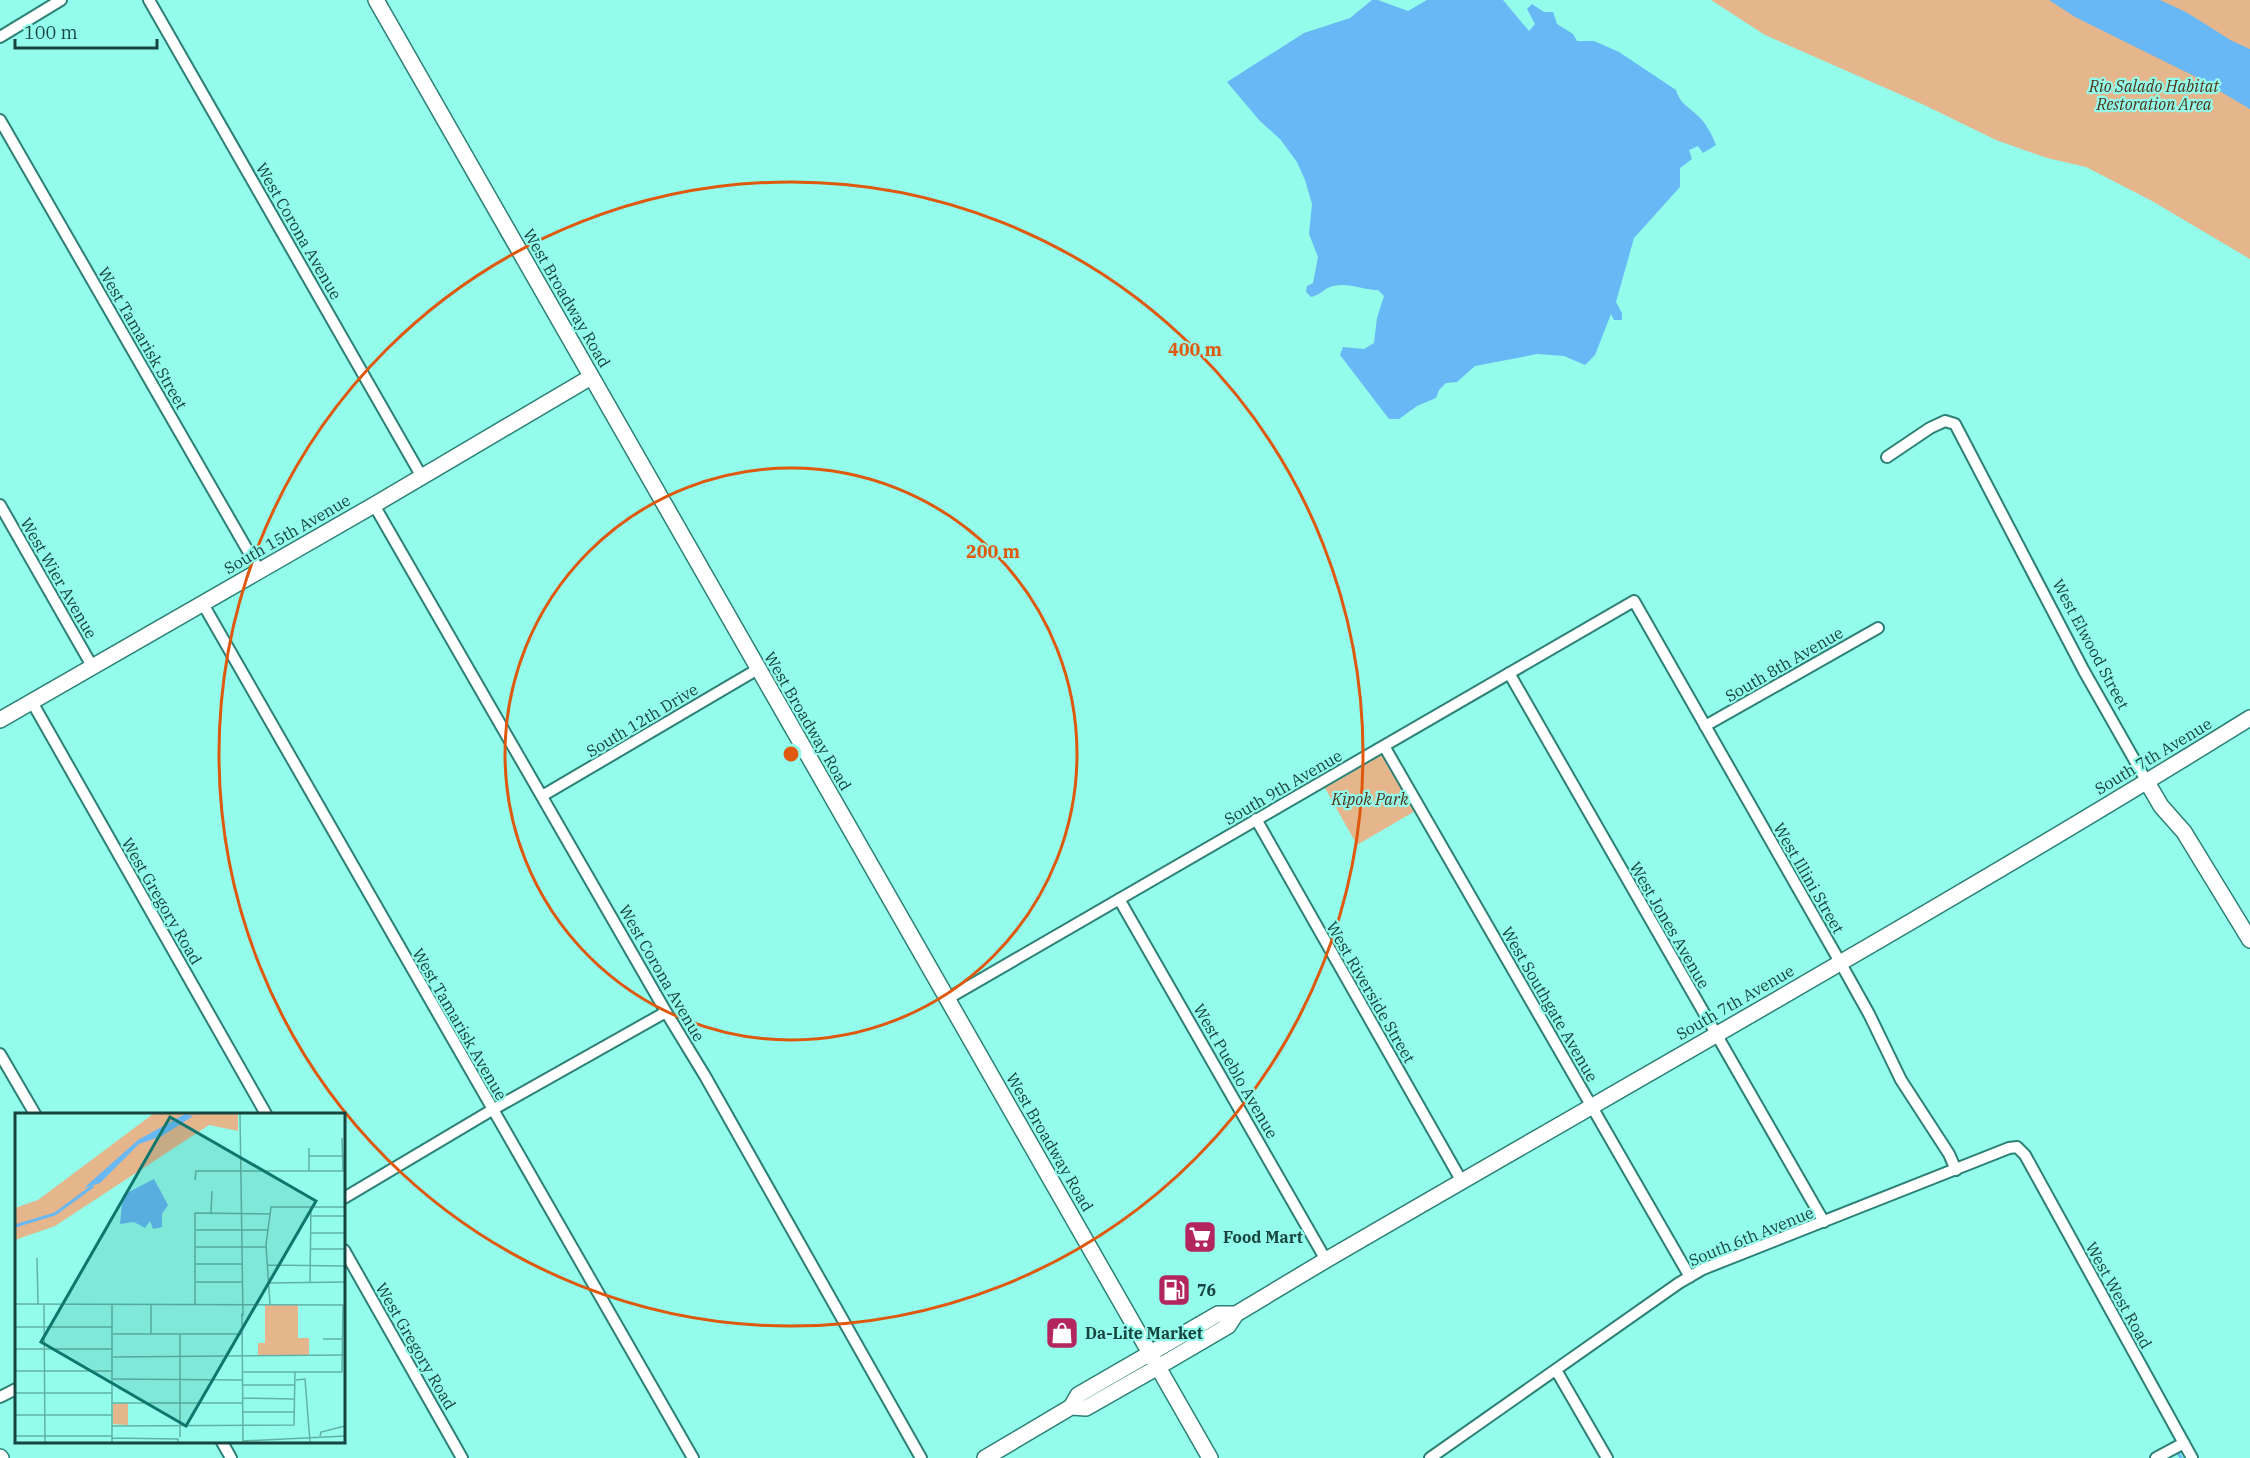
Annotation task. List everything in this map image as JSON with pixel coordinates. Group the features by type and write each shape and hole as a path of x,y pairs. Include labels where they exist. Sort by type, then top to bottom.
{"main road":[{"name":"West Broadway Road","path":"376,0 1210,1458"},
{"name":"South 15th Avenue","path":"0,720 591,377"},
{"name":"South 7th Avenue","path":"1071,1407 1086,1408 1158,1367 1228,1326 1236,1314 1326,1260 2147,782 2250,718"},
{"name":"West Elwood Street","path":"2147,782 2161,806 2184,832 2250,940"},
{"name":"South 7th Avenue","path":"985,1458 1071,1407 1078,1395 1150,1353 1218,1314 1236,1314"}],"street":[{"path":"0,37 61,0"},
{"name":"West Corona Avenue","path":"149,0 422,477"},
{"name":"West Tamarisk Street","path":"0,120 259,570"},
{"name":"West Elwood Street","path":"1887,457 1930,428 1945,421 1955,424 2084,671 2147,782"},
{"name":"West Corona Avenue","path":"374,505 705,1076 921,1458"},
{"name":"West Wier Avenue","path":"0,506 92,666"},
{"name":"South 9th Avenue","path":"947,999 1634,602"},
{"name":"West Illini Street","path":"1634,602 1840,962 1869,1014 1901,1080 1949,1154 1956,1170"},
{"name":"West Tamarisk Avenue","path":"203,604 693,1458"},
{"name":"South 8th Avenue","path":"1705,726 1878,628"},
{"name":"South 12th Drive","path":"542,796 758,669"},
{"name":"West Jones Avenue","path":"1509,673 1714,1034 1824,1222"},
{"name":"West Gregory Road","path":"32,702 265,1113"},
{"name":"West Southgate Avenue","path":"1384,746 1690,1277"},
{"name":"West Riverside Street","path":"1256,819 1461,1180"},
{"name":"West Pueblo Avenue","path":"1119,899 1326,1260"},
{"path":"345,1197 492,1110 666,1012"},
{"path":"0,1054 34,1113"},
{"name":"South 6th Avenue","path":"1434,1457 1703,1269 2018,1147"},
{"name":"West West Road","path":"2018,1147 2192,1458"},
{"name":"West Gregory Road","path":"345,1252 462,1458"},
{"path":"1556,1370 1607,1458"},
{"path":"0,1397 15,1390"},
{"path":"223,1443 231,1458"},
{"path":"2156,1458 2184,1443"}],"green space":[{"name":"Rio Salado Habitat Restoration Area","path":"1711,0 2250,0 2250,259 2152,201 2086,167 2047,158 1996,140 1922,104 1765,35"},
{"name":"Kipok Park","path":"1383,754 1415,811 1357,845 1325,788"}],"water":[{"path":"1372,0 1408,11 1427,0 1503,0 1529,31 1535,24 1527,9 1532,4 1544,12 1553,12 1557,24 1573,34 1577,41 1594,41 1619,52 1676,90 1682,102 1701,119 1708,129 1716,145 1703,153 1698,146 1689,150 1692,159 1680,168 1680,187 1634,238 1616,302 1622,313 1622,320 1614,320 1611,314 1595,355 1585,365 1564,356 1537,354 1475,366 1457,382 1446,383 1439,390 1436,398 1417,406 1399,419 1389,419 1340,355 1343,347 1364,349 1374,343 1377,318 1384,296 1378,290 1344,285 1330,287 1311,297 1306,292 1307,286 1313,283 1318,257 1309,234 1312,204 1305,180 1297,162 1280,139 1260,121 1227,82 1304,33 1350,18"},
{"path":"2049,0 2160,0 2186,12 2232,41 2250,49 2250,109 2194,76 2075,17"}],"waterway":[{"path":"2176,1449 2181,1458"}],"place":[{"name":"Food Mart","path":"1200,1237"},
{"name":"76","path":"1174,1290"},
{"name":"Da-Lite Market","path":"1062,1333"}]}
